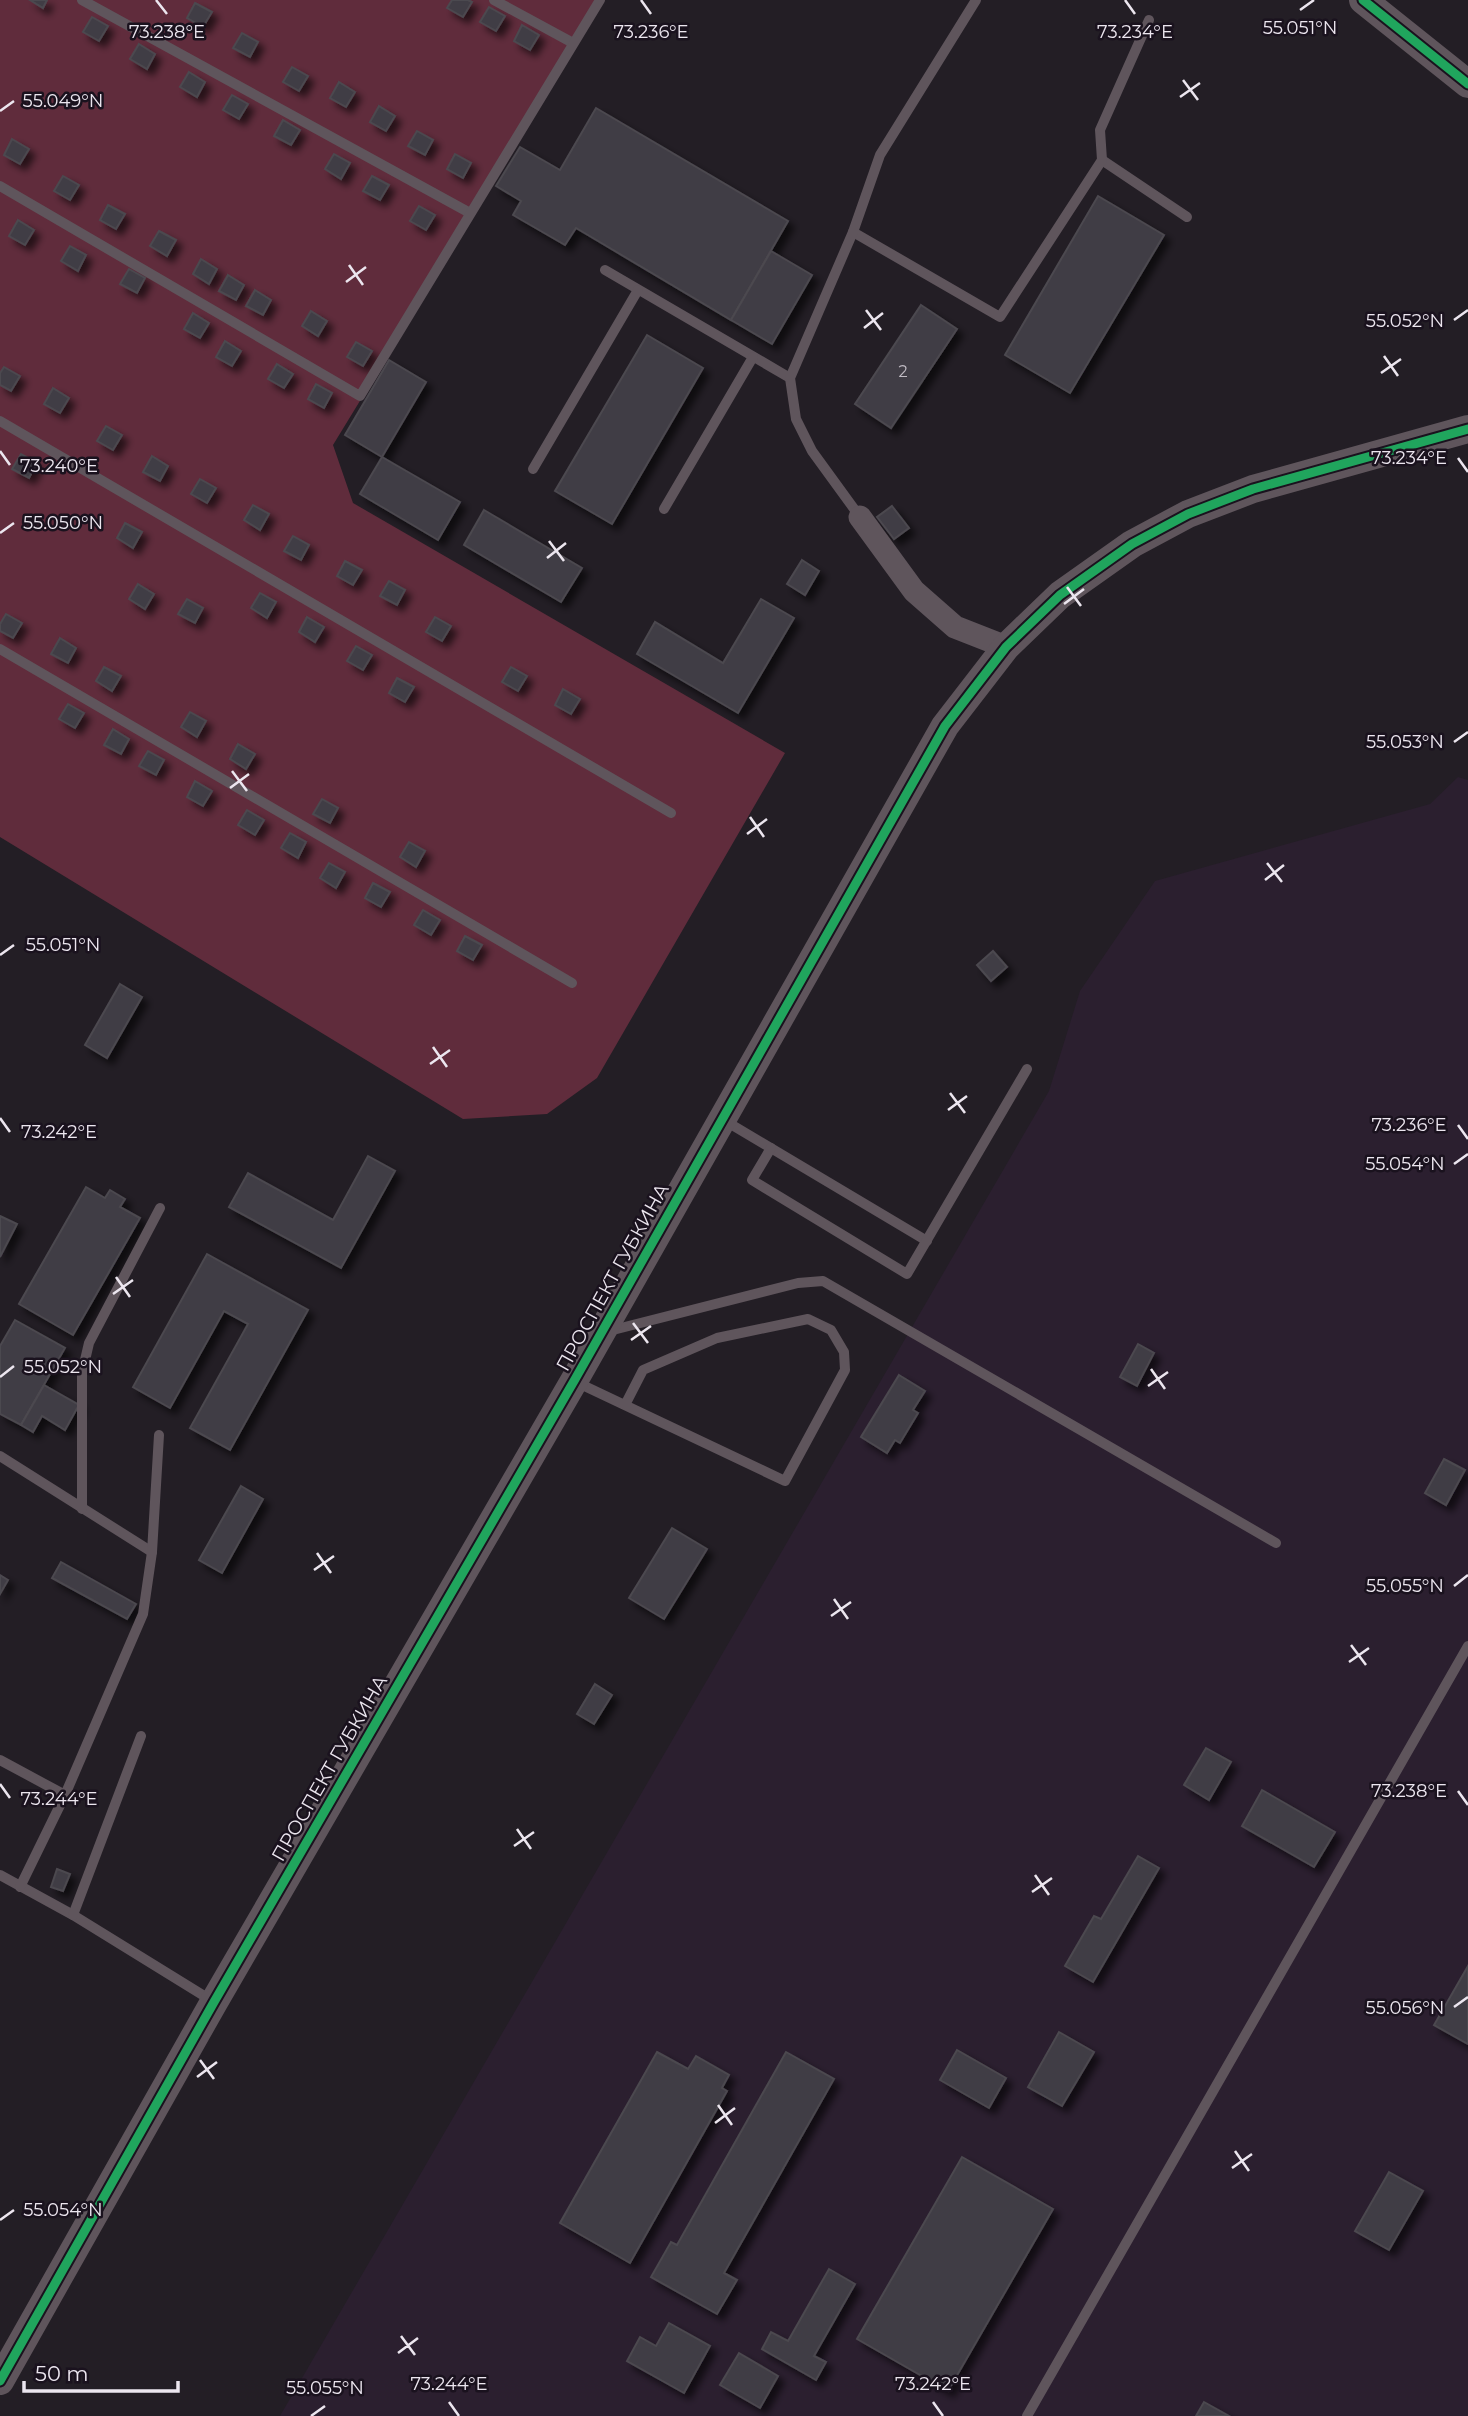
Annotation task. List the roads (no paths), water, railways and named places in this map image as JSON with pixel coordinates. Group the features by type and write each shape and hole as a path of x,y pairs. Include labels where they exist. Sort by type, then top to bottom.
{"street":[{"path":"1363,0 1468,84"},
{"name":"ПРОСПЕКТ ГУБКИНА","path":"0,2381 214,2002 574,1381 945,726 1006,648 1060,595 1132,544 1188,514 1252,489 1468,429"},
{"path":"860,517 915,591 955,626 1006,648"}],"lane":[{"path":"82,0 470,213"},
{"path":"494,0 573,43"},
{"path":"0,187 360,396 600,0"},
{"path":"860,517 812,451 796,418 790,379 853,232 880,155 976,0"},
{"path":"853,232 1000,317 1102,160 1100,130 1149,20"},
{"path":"1102,160 1188,218"},
{"path":"605,270 790,379"},
{"path":"533,469 638,290"},
{"path":"664,509 753,357"},
{"path":"0,421 671,813"},
{"path":"0,649 572,983"},
{"path":"771,1148 752,1180 907,1274 1027,1069"},
{"path":"722,1119 927,1241"},
{"path":"82,1509 84,1360 89,1343 160,1208"},
{"path":"599,1333 798,1283 823,1280 1276,1542"},
{"path":"574,1381 785,1481 845,1370 844,1352 831,1330 808,1319 716,1338 643,1370 625,1405"},
{"path":"20,1887 65,1795 143,1614 152,1552 159,1434"},
{"path":"0,1456 152,1552"},
{"path":"1027,2416 1468,1646"},
{"path":"73,1914 141,1736"},
{"path":"0,1760 65,1795"},
{"path":"0,1875 73,1914 214,2002"}]}
